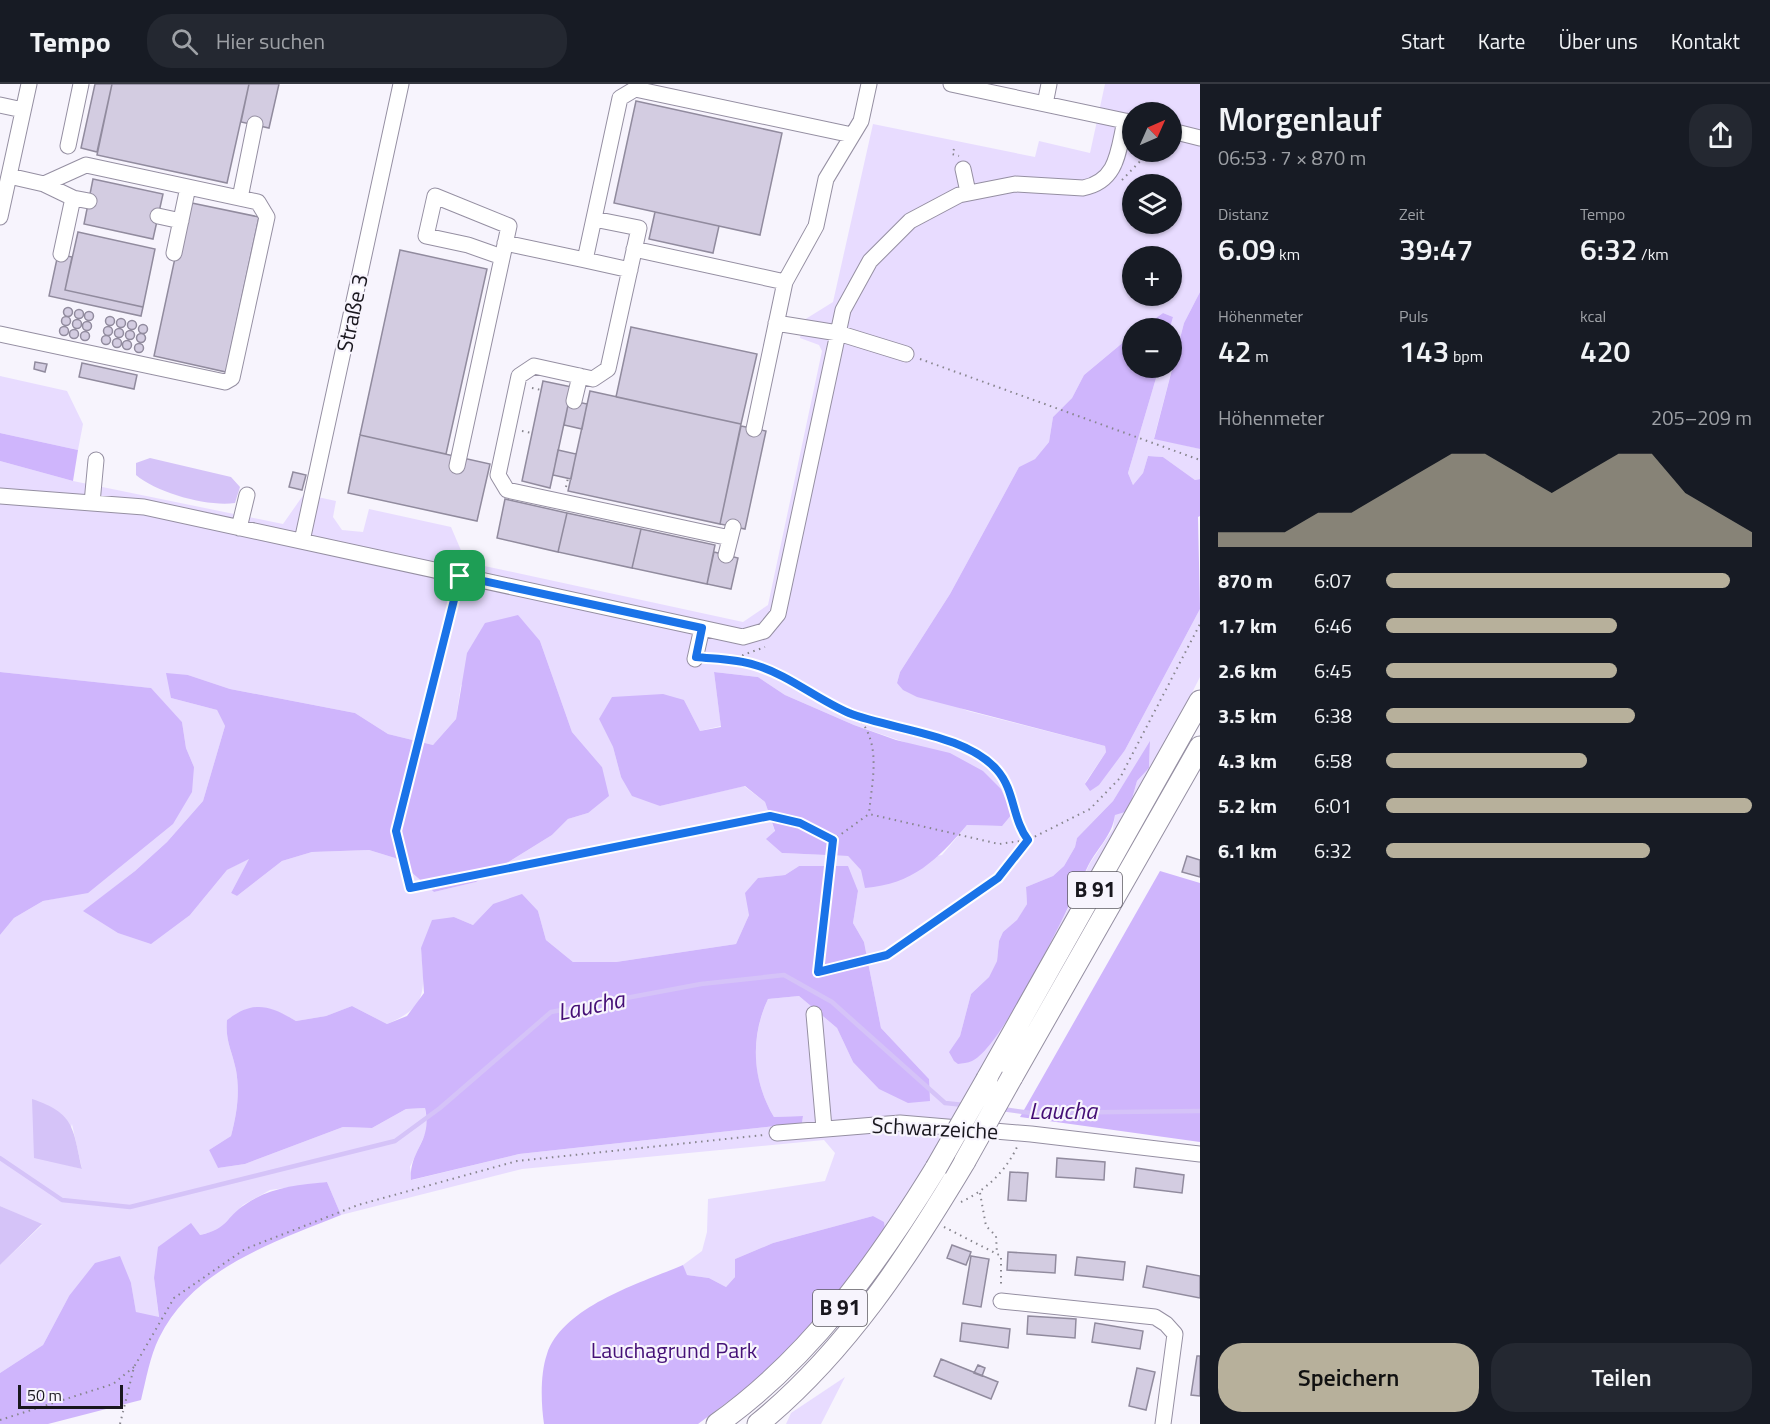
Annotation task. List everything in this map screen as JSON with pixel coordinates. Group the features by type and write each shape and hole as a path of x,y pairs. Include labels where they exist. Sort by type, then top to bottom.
{"highway":[{"name":"B 91","path":"717,1424 770,1381 832,1317 874,1263 936,1168 1200,701"},
{"name":"B 91","path":"758,1424 800,1387 870,1308 903,1262 965,1161 1200,747"}],"street":[{"path":"0,217 29,84"},
{"path":"68,146 81,84"},
{"name":"Straße 3","path":"302,542 401,84"},
{"path":"754,429 785,282 816,226 826,179 861,121 869,84"},
{"path":"951,84 1122,120"},
{"path":"1045,104 1049,84"},
{"path":"585,261 620,98 635,88 852,135"},
{"path":"0,105 23,110"},
{"path":"240,198 255,124"},
{"path":"1182,132 1199,133"},
{"path":"0,496 144,507 743,637 764,631 778,614 843,310 860,277 882,247 925,211 968,192 1015,184 1083,188 1094,186 1112,172 1122,143"},
{"path":"963,163 968,192"},
{"path":"0,334 225,382 231,378 267,217 258,202 86,165 44,184"},
{"path":"9,176 44,184 73,198 89,201"},
{"path":"174,253 188,187"},
{"path":"457,466 504,250 509,226 435,196 426,236 504,250 559,262 585,261 630,270"},
{"path":"61,254 73,198"},
{"path":"158,216 181,221"},
{"path":"594,219 639,228 608,369 593,379 534,366 519,376 498,475 507,490 557,506 585,501 667,524 731,532 726,555"},
{"path":"634,249 785,282"},
{"path":"776,323 838,333 906,354"},
{"path":"574,401 580,376"},
{"path":"92,503 96,460"},
{"path":"239,528 247,495"},
{"path":"695,658 702,628"},
{"path":"814,1014 824,1128"},
{"name":"Schwarzeiche","path":"777,1133 900,1123 1031,1134 1200,1154"},
{"path":"1001,1300 1155,1317 1166,1324 1175,1334 1163,1424"}],"path":[{"path":"954,149 952,154 963,163"},
{"path":"1118,185 1140,162"},
{"path":"906,354 1200,460"},
{"path":"460,576 396,831 410,888 770,816 800,823 833,840"},
{"path":"1028,840 998,878 887,955 818,972 833,840 869,814 999,844 1028,840 1090,809 1120,778 1200,624"},
{"path":"742,662 743,656 760,649"},
{"path":"695,658 742,662 771,670 856,715 959,746 980,755 996,769 1007,785 1021,831 1028,840"},
{"path":"856,715 868,730 874,745 869,814"},
{"path":"120,1424 134,1367 174,1298 245,1250 358,1204 517,1161 777,1133"},
{"path":"953,1206 980,1193 1031,1134"},
{"path":"980,1193 986,1226 996,1236 997,1255"},
{"path":"941,1225 1001,1256 1001,1300"},
{"path":"0,1420 113,1384 134,1367"}],"shaded area":[{"path":"1105,84 1200,84 1200,292 1182,331 1182,318 1173,318 1163,313 1156,318 1122,318 1122,343 1084,375 1072,398 1053,417 1049,442 1035,459 1019,467 950,594 900,672 897,683 968,711 1105,746 1106,752 1085,783 1125,750 1200,609 1200,677 1157,762 1030,987 924,1171 885,1230 873,1216 773,1243 735,1259 735,1277 726,1287 709,1278 686,1275 683,1265 702,1251 707,1232 708,1199 825,1181 835,1153 824,1140 522,1169 341,1215 327,1182 270,1190 243,1205 219,1230 200,1235 154,1278 159,1318 136,1313 131,1283 69,1296 43,1345 0,1373 0,1265 42,1225 0,1206 0,935 14,918 43,901 88,892 118,866 194,767 186,748 182,722 150,688 0,672 0,461 73,481 283,524 304,494 336,501 333,517 342,530 363,532 369,509 451,527 466,562 743,622 768,605 822,351 819,345 800,338 804,320 833,302 873,124 1035,157 1039,141 1090,153","holes":["540,641 572,732 602,767 588,813 568,819 552,835 476,882 434,892 395,858 369,850 312,852 282,861 237,896 231,893 250,858 227,870 190,915 84,911 135,871 167,842 203,801 225,726 217,710 171,698 188,675 230,689 355,713 388,734 433,745 456,719 461,685","714,672 758,677 785,695 854,725 913,745 1002,826 967,825 942,855 862,870 848,856 782,853 765,802 744,786 660,806 621,777 613,747 599,719 684,700 700,731 721,726","1150,743 1149,768 1137,781 1132,799 1115,814 1113,829 1090,863 1072,902 996,1035 949,1052 960,1036 971,994 989,977 997,961 999,941 1003,932 1017,921 1027,904 1026,887 1053,876 1064,866 1075,847 1077,838 1113,801","799,866 858,891 853,923 864,942 881,1028 929,1079 853,1062 837,1028 799,996 768,999 762,1014 756,1044 761,1088 774,1117 803,1116 802,1123 519,1154 412,1180 410,1167 428,1128 425,1108 406,1109 372,1128 343,1127 245,1164 218,1168 209,1150 231,1136 235,1119 238,1087 228,1040 227,1020 236,1014 253,1008 261,1008 278,1012 296,1021 326,1016 352,1006 387,1024 411,1010 421,995 423,985 421,948 454,917 473,925 493,904 538,911 546,940 573,962 616,962 736,944 749,915 758,878 785,875","72,1124 82,1169 59,1163"]},
{"path":"0,376 67,391 83,424 78,450 0,433"},
{"path":"1156,378 1170,378 1154,438 1200,449 1200,479 1195,480 1163,457 1148,456 1143,473 1133,485 1128,473"},
{"path":"150,458 231,477 240,487 235,503 197,501 169,493 145,482 136,475 136,463"},
{"path":"32,1099 57,1110 70,1124 82,1169 34,1158"},
{"path":"0,1206 42,1224 0,1265"},
{"path":"845,1377 821,1424 786,1424 791,1413"}],"green space":[{"path":"1200,292 1200,449 1154,439 1170,378 1182,378 1184,323"},
{"path":"1163,313 1173,317 1173,318 1156,318"},
{"path":"1122,343 1122,378 1156,378 1128,473 1133,485 1143,473 1148,456 1163,457 1195,480 1200,479 1200,516 1198,517 1200,609 1125,750 1099,785 1090,791 1085,784 1106,752 1105,746 917,697 903,690 897,683 900,672 950,594 1019,467 1035,459 1049,442 1053,417 1072,398 1084,375"},
{"path":"0,433 78,450 73,481 0,461"},
{"path":"518,615 540,641 572,732 602,767 609,796 588,813 568,819 552,835 476,882 434,892 395,858 369,850 312,852 282,861 237,896 231,893 249,859 227,870 190,915 151,944 118,933 83,911 135,871 167,842 203,801 225,726 217,710 171,698 166,673 188,675 230,689 355,713 388,734 433,745 456,719 467,653 485,623"},
{"path":"0,672 151,688 182,722 186,748 194,767 192,792 173,824 88,893 43,901 14,918 0,935"},
{"path":"714,672 758,677 785,695 854,725 896,740 950,753 983,771 1001,789 1012,814 1002,826 967,825 923,868 897,881 865,888 861,870 848,856 782,853 766,839 775,831 765,802 745,786 660,806 632,796 621,777 613,747 599,719 612,697 663,694 684,700 700,731 721,727"},
{"path":"1150,741 1149,768 1137,781 1132,799 1125,812 1115,815 1108,835 1088,866 1018,1003 985,1050 972,1061 958,1064 949,1052 960,1036 971,994 989,977 997,961 999,941 1003,932 1017,920 1027,904 1026,887 1053,876 1064,866 1075,847 1077,838 1113,801"},
{"path":"799,866 848,866 858,891 853,923 864,942 881,1028 929,1079 930,1101 908,1103 879,1089 853,1062 837,1028 799,996 768,999 758,1028 756,1058 761,1088 774,1117 803,1116 802,1123 519,1154 411,1180 413,1160 424,1138 427,1120 425,1108 406,1109 372,1128 343,1127 245,1164 218,1168 209,1150 231,1136 238,1087 228,1040 227,1020 245,1009 270,1008 296,1021 326,1016 352,1006 387,1024 407,1016 424,993 421,948 432,920 454,917 473,925 493,904 522,894 538,911 546,940 573,962 616,962 736,944 749,915 745,893 758,878 785,875"},
{"path":"1160,871 1200,883 1200,1142 1020,1117"},
{"path":"327,1182 341,1215 263,1247 238,1260 214,1275 192,1293 174,1314 159,1338 141,1400 48,1424 0,1424 0,1373 43,1345 69,1296 95,1263 120,1256 131,1283 136,1312 159,1317 154,1278 158,1247 191,1223 200,1235 217,1229 255,1198 275,1190"},
{"name":"Lauchagrund Park","path":"873,1216 884,1222 885,1230 829,1305 795,1343 756,1381 698,1424 544,1424 542,1389 547,1354 556,1337 569,1322 586,1309 626,1288 683,1265 687,1275 709,1278 726,1287 735,1277 735,1259 773,1243"}],"building":[{"path":"95,84 112,84 97,152 81,148"},
{"path":"112,84 249,84 227,183 97,155"},
{"path":"249,84 279,84 269,128 241,122"},
{"path":"636,101 782,133 760,235 614,203"},
{"path":"93,179 163,194 153,239 84,224"},
{"path":"187,202 259,217 226,372 154,356"},
{"path":"655,212 719,226 713,253 649,239"},
{"path":"78,232 155,249 143,307 65,290"},
{"path":"400,250 487,269 446,454 360,435"},
{"path":"58,254 72,257 65,290 143,307 141,316 49,296"},
{"path":"68,308 72,312 68,316 64,312"},
{"path":"79,310 83,314 79,318 75,314"},
{"path":"89,312 93,316 89,320 85,316"},
{"path":"66,317 70,321 66,325 62,321"},
{"path":"110,317 114,321 110,325 106,321"},
{"path":"121,319 125,323 121,327 117,323"},
{"path":"77,320 81,324 77,328 73,324"},
{"path":"132,321 136,325 132,329 128,325"},
{"path":"87,322 91,326 87,330 83,326"},
{"path":"143,325 147,329 143,333 139,329"},
{"path":"64,327 68,331 64,335 60,331"},
{"path":"108,327 112,331 108,335 104,331"},
{"path":"631,327 757,354 741,424 616,397"},
{"path":"119,329 123,333 119,337 115,333"},
{"path":"74,330 78,334 74,338 70,334"},
{"path":"130,331 134,335 130,339 126,335"},
{"path":"85,332 89,336 85,340 81,336"},
{"path":"141,334 145,338 141,342 137,338"},
{"path":"106,336 110,340 106,344 102,340"},
{"path":"117,339 121,343 117,347 113,343"},
{"path":"127,341 131,345 127,349 123,345"},
{"path":"139,344 143,348 139,352 135,348"},
{"path":"35,362 47,364 45,372 34,369"},
{"path":"82,363 137,375 134,389 79,377"},
{"path":"543,381 572,387 550,488 522,481"},
{"path":"590,391 741,424 720,524 568,491"},
{"path":"569,400 587,404 582,429 564,425"},
{"path":"741,426 766,431 745,529 720,524"},
{"path":"360,435 490,464 477,521 348,493"},
{"path":"558,450 576,454 571,479 553,475"},
{"path":"293,472 306,475 302,490 289,487"},
{"path":"505,499 567,513 558,552 497,538"},
{"path":"567,513 641,529 632,568 558,552"},
{"path":"641,529 715,545 707,584 632,568"},
{"path":"714,552 738,558 731,589 707,584"},
{"path":"1187,856 1200,860 1200,877 1182,872"},
{"path":"1057,1158 1105,1162 1104,1180 1056,1177"},
{"path":"1136,1168 1184,1175 1182,1193 1134,1187"},
{"path":"1010,1172 1028,1173 1026,1201 1008,1200"},
{"path":"952,1245 971,1252 966,1265 947,1258"},
{"path":"1008,1252 1056,1255 1055,1273 1007,1270"},
{"path":"971,1256 989,1259 981,1307 963,1304"},
{"path":"1077,1257 1125,1262 1123,1280 1075,1275"},
{"path":"1147,1266 1200,1276 1200,1298 1143,1287"},
{"path":"1028,1316 1076,1319 1075,1338 1027,1334"},
{"path":"962,1323 1010,1329 1008,1348 960,1341"},
{"path":"1095,1323 1143,1331 1140,1349 1092,1342"},
{"path":"1197,1356 1200,1356 1200,1396 1191,1395"},
{"path":"941,1359 998,1382 991,1399 934,1376"},
{"path":"978,1365 985,1368 982,1376 974,1373"},
{"path":"1137,1368 1155,1372 1146,1410 1129,1406"}],"waterway":[{"name":"Laucha","path":"0,1158 62,1200 130,1207 395,1141 440,1108 551,1012 701,984 784,975 832,1002 945,1103 964,1105"},
{"name":"Laucha","path":"1002,1109 1031,1113 1200,1111"}],"route":[{"path":"460,576 702,628 696,657 754,664 771,670 846,712 959,746 980,755 996,769 1007,785 1021,831 1028,840 998,878 887,955 818,972 833,840 800,823 770,816 410,888 396,831 460,576"}]}
